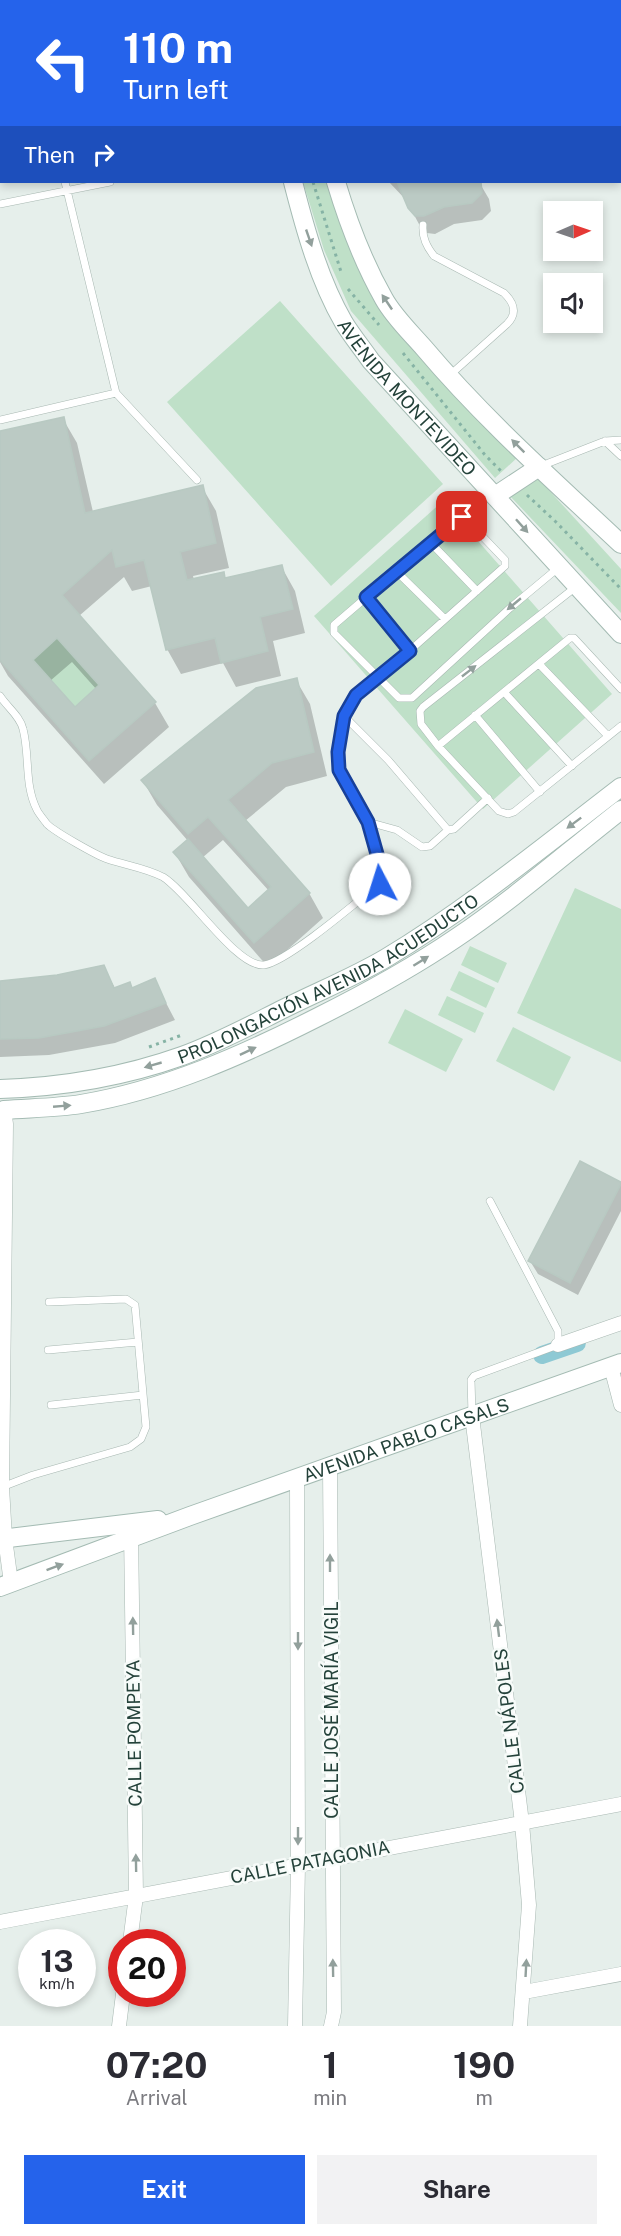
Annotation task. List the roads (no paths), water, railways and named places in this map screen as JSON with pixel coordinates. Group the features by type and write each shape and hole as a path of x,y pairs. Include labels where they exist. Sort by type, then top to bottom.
{"street":[{"name":"AVENIDA MONTEVIDEO","path":"293,183 303,221 321,272 344,322 371,361 621,634"},
{"path":"336,183 363,257 385,302 448,377 621,544"},
{"path":"495,496 539,467"},
{"name":"PROLONGACIÓN AVENIDA ACUEDUCTO","path":"0,1089 35,1088 84,1082 181,1056 331,987 384,960 493,885 621,787"},
{"name":"PROLONGACIÓN AVENIDA ACUEDUCTO","path":"2,1110 81,1104 191,1076 280,1036 393,979 457,938 621,810"},
{"path":"384,960 393,979"},
{"path":"2,1110 6,1136 2,1487 2,1539 6,1585"},
{"path":"558,1345 621,1323"},
{"path":"616,1365 621,1405"},
{"name":"AVENIDA PABLO CASALS","path":"6,1585 131,1531 190,1516 616,1365"},
{"name":"CALLE NÁPOLES","path":"472,1416 522,1823 529,1905 520,2026"},
{"name":"CALLE JOSÉ MARÍA VIGIL","path":"330,1466 331,1858 334,2012 332,2026"},
{"name":"CALLE JOSÉ MARÍA VIGIL","path":"295,2026 298,1865 297,1478"},
{"name":"AVENIDA PABLO CASALS","path":"2,1539 131,1531"},
{"name":"CALLE POMPEYA","path":"131,1531 136,1896 132,1929"},
{"name":"CALLE PATAGONIA","path":"0,1922 621,1804"},
{"path":"524,1992 621,1974"},
{"path":"119,2026 121,2007"}],"lane":[{"path":"65,183 116,393 197,480"},
{"path":"0,204 105,183"},
{"path":"423,225 427,247 434,256 504,293 512,301 514,310 513,318 448,377"},
{"path":"0,420 116,393"},
{"path":"539,467 567,454 605,441 621,440"},
{"path":"605,441 621,456"},
{"path":"0,696 23,728 31,792 36,809 48,825 105,858 163,877 248,962 265,965 278,960 337,919 380,884 382,872 368,822 339,770 338,752 344,716 356,695 379,678 410,651 506,563 465,517 460,517 430,542 336,622 334,628 334,633 379,678 399,698 412,698 423,707"},
{"path":"430,542 477,591"},
{"path":"412,698 510,608 559,567"},
{"path":"396,571 445,619"},
{"path":"577,586 423,707 420,711 421,724 438,746 500,811 508,814 540,792 621,726"},
{"path":"366,597 410,651"},
{"path":"438,746 570,638 574,638 621,690"},
{"path":"539,664 608,736"},
{"path":"504,692 572,766"},
{"path":"475,715 540,792"},
{"path":"344,716 388,760 448,830"},
{"path":"368,822 397,831 422,847 430,846 448,830 454,829 488,798"},
{"path":"472,1416 471,1380 474,1376 558,1345 558,1331 489,1201"},
{"path":"2,1487 33,1475 130,1447 141,1438 146,1427 135,1305 126,1299 49,1302"},
{"path":"48,1350 138,1342"},
{"path":"51,1405 143,1395"}],"waterway":[{"path":"542,1355 577,1343"}]}
